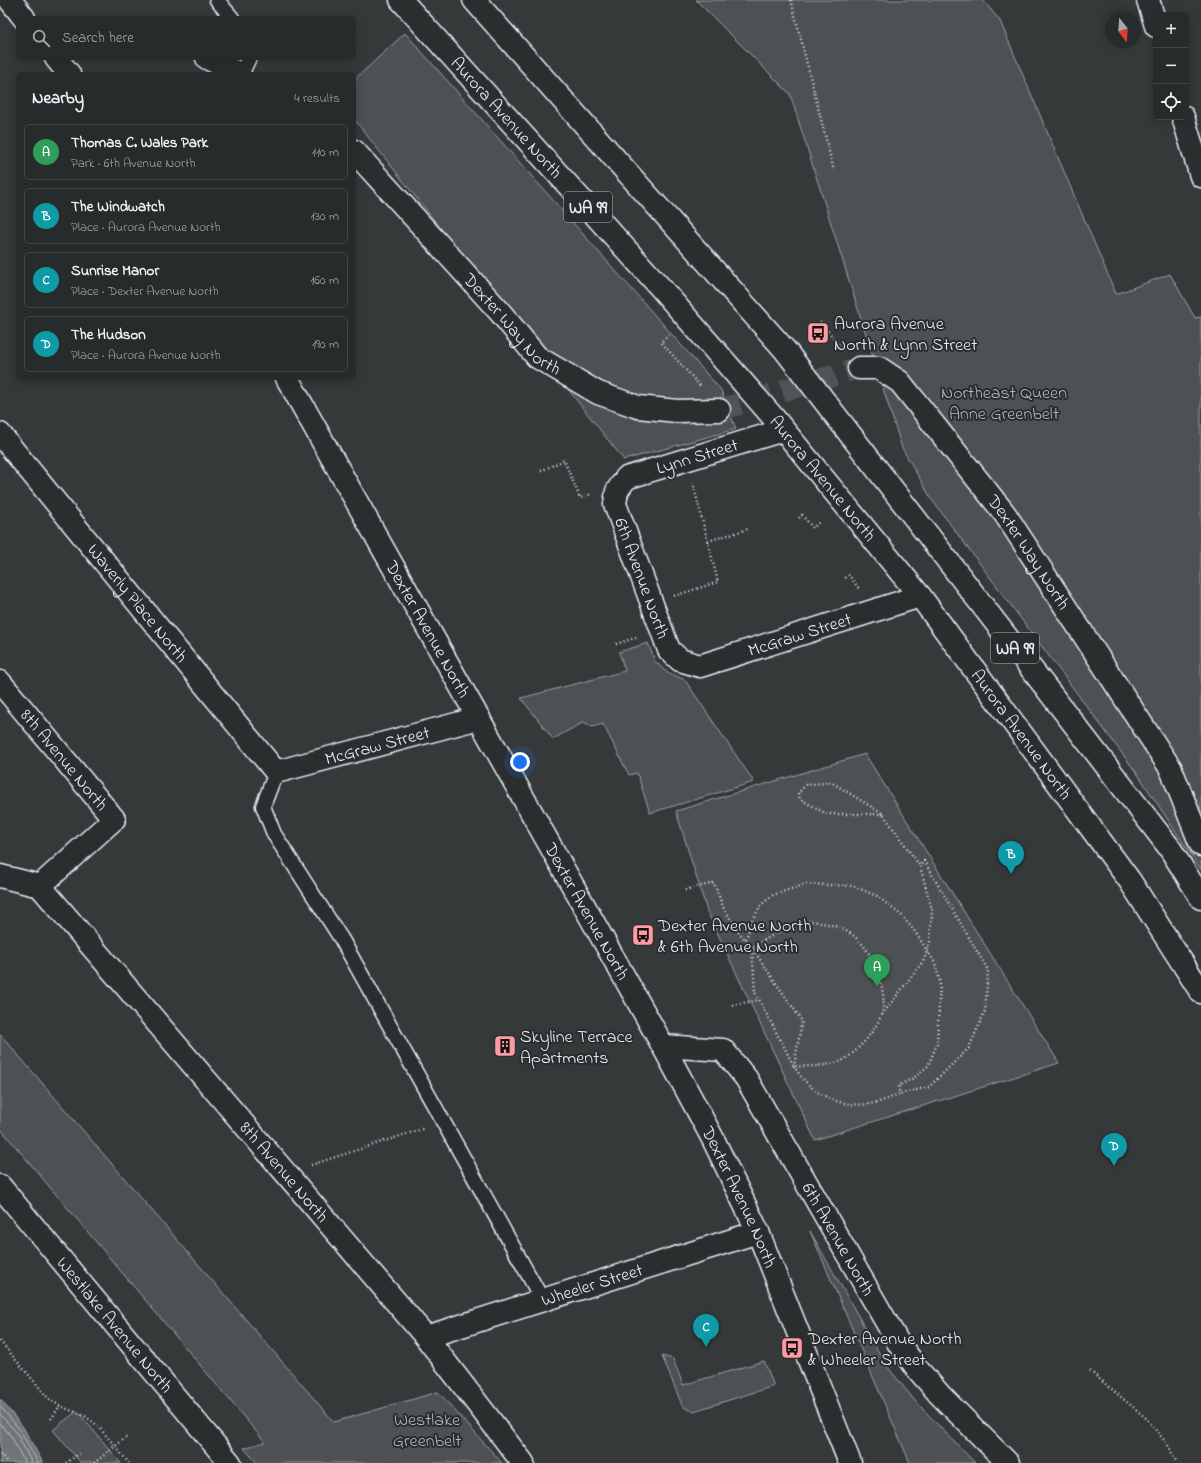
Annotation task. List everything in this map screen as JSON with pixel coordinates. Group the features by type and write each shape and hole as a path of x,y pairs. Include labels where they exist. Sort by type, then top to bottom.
{"main road":[{"path":"10,0 22,16"},
{"name":"Aurora Avenue North","path":"401,0 664,292 783,430 920,596 1130,881 1201,992"},
{"name":"WA 99","path":"474,0 785,350 1169,847 1201,898"},
{"path":"1148,0 1153,16"},
{"path":"58,60 67,72"},
{"path":"211,60 237,72"},
{"path":"1184,120 1201,176"},
{"name":"Dexter Way North","path":"356,153 500,312 537,357 598,393 638,407 677,411 719,410"},
{"name":"Dexter Way North","path":"853,361 879,368 900,382 1005,514 1172,769 1201,845"},
{"name":"Dexter Avenue North","path":"288,380 663,1046 713,1139 758,1232 850,1463"},
{"name":"Lynn Street","path":"617,491 626,478 783,430"},
{"name":"Waverly Place North","path":"0,434 276,772"},
{"name":"6th Avenue North","path":"617,491 615,504 669,650 680,660"},
{"name":"McGraw Street","path":"680,660 700,666 920,596"},
{"name":"8th Avenue North","path":"0,682 114,819 40,886 426,1337 523,1463"},
{"name":"McGraw Street","path":"276,772 479,718"},
{"path":"0,876 40,886"},
{"name":"6th Avenue North","path":"663,1046 723,1050 746,1078 900,1344 919,1371 941,1396 1008,1463"},
{"name":"Westlake Avenue North","path":"0,1186 230,1463"},
{"name":"Wheeler Street","path":"426,1337 758,1232"}],"lane":[{"path":"217,0 230,16"},
{"path":"242,72 248,60"},
{"path":"276,772 263,806 274,834 342,940 543,1301"}],"path":[{"path":"790,0 834,171"},
{"path":"820,322 853,361"},
{"path":"672,333 661,342 705,392"},
{"path":"541,471 564,460 580,498 590,495"},
{"path":"669,598 718,582 693,483"},
{"path":"798,518 802,514 813,528 820,521"},
{"path":"708,541 748,529"},
{"path":"845,578 849,575 856,584"},
{"path":"616,644 638,637"},
{"path":"879,1018 924,960 930,942 932,910 920,866 883,814 831,782 806,785 798,793 800,799 827,814 883,814"},
{"path":"752,948 755,992 794,1066 805,1081 816,1090 834,1101 857,1105 881,1102 900,1094 929,1087 969,1048 985,1011 988,970 924,861 920,866"},
{"path":"685,890 714,883 723,907 738,931 746,939 802,1021 794,1066"},
{"path":"746,939 752,920 762,904 773,895 806,884 853,886 877,896 902,916 916,933 935,963 940,984 937,1044 928,1066 914,1078 899,1085 900,1094"},
{"path":"752,948 789,928 810,921 836,925 858,938 870,955 878,972 882,990 882,1013 866,1041 841,1062 806,1067 794,1066"},
{"path":"732,1005 759,1000"},
{"path":"312,1165 443,1122"},
{"path":"0,1342 49,1399 60,1406 85,1416 98,1426 129,1463"},
{"path":"1090,1371 1146,1418 1168,1445 1177,1463"},
{"path":"51,1418 60,1406"},
{"path":"94,1463 128,1436"},
{"path":"66,1463 80,1453"},
{"path":"0,1454 8,1463"}],"green space":[{"name":"Northeast Queen Anne Greenbelt","path":"696,0 983,0 1000,21 1116,294 1170,274 1195,318 1201,317 1201,870 1139,776 932,500 902,448 790,94"},
{"path":"405,33 721,390 736,429 624,460 356,122 356,78"},
{"path":"648,643 655,661 665,671 685,680 754,782 650,813 637,773 629,775 603,724 592,727 584,722 553,739 521,698 625,671 619,652"},
{"path":"865,754 1059,1063 815,1140 707,911 676,811"},
{"name":"Westlake Greenbelt","path":"0,1034 334,1422 438,1392 502,1463 257,1463 244,1448 265,1442 0,1128"},
{"path":"810,1231 886,1365 915,1401 975,1463 910,1463"},
{"path":"662,1356 673,1359 683,1385 764,1361 774,1386 694,1411 687,1409 682,1405"},
{"path":"77,1411 121,1463 81,1463 53,1430"}],"water":[{"path":"0,1399 23,1427 43,1463 0,1463"}],"tunnel":[{"path":"719,410 859,368"}],"place":[{"name":"Aurora Avenue North & Lynn Street","path":"818,333"},
{"name":"The Windwatch","path":"1011,874"},
{"name":"Dexter Avenue North & 6th Avenue North","path":"643,935"},
{"name":"Thomas C. Wales Park","path":"877,987"},
{"name":"Skyline Terrace Apartments","path":"505,1046"},
{"name":"The Hudson","path":"1114,1166"},
{"name":"Sunrise Manor","path":"706,1347"},
{"name":"Dexter Avenue North & Wheeler Street","path":"792,1348"}]}
